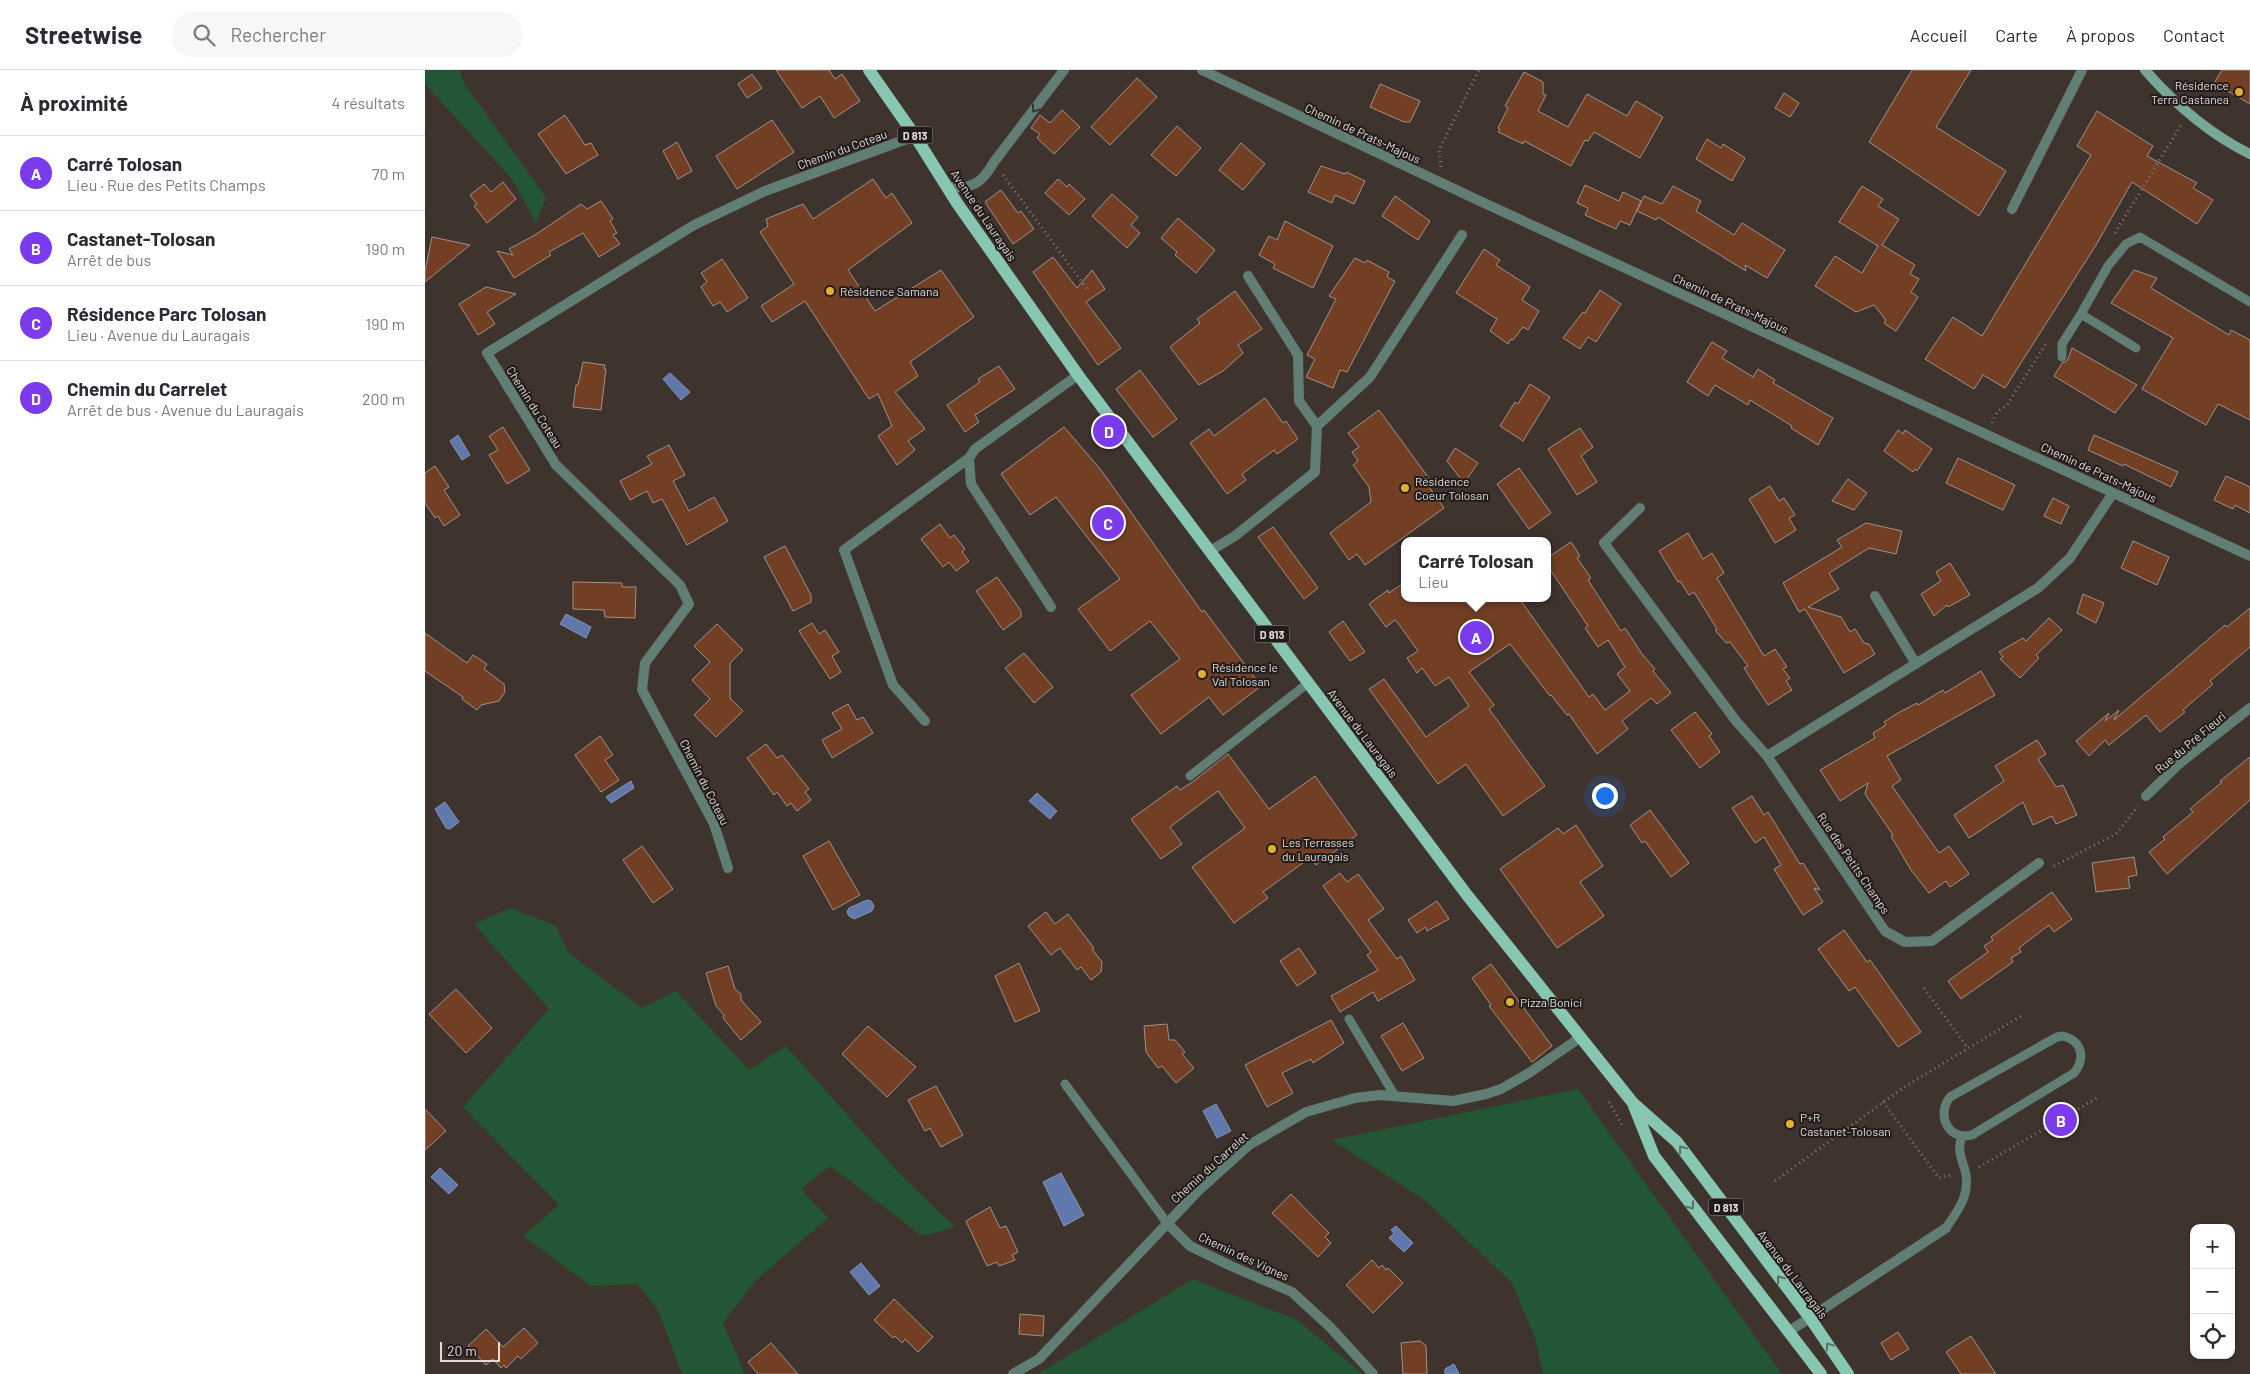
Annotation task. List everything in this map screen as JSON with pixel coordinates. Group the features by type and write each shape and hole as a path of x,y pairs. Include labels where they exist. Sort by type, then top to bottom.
{"main road":[{"name":"Avenue du Lauragais","path":"869,70 1078,374 1467,895 1633,1103 1677,1142 1810,1318 1848,1374"},
{"name":"Avenue du Lauragais","path":"1633,1103 1654,1156 1821,1374"}],"street":[{"path":"948,187 963,188 972,186 987,174 994,162 1064,70"},
{"name":"Chemin de Prats-Majous","path":"1202,70 1484,204 2250,556"},
{"path":"2012,209 2082,70"},
{"path":"2145,70 2189,112 2234,146 2250,154"},
{"name":"Chemin du Coteau","path":"728,868 714,824 642,690 645,663 689,604 680,585 556,465 487,353 695,225 765,191 915,136"},
{"path":"1317,426 1370,377 1462,235"},
{"path":"1210,551 1235,536 1315,472 1317,426 1299,401 1298,355 1248,276"},
{"path":"925,721 893,685 844,550 969,458 975,449 1078,374"},
{"path":"969,458 971,484 1051,606"},
{"path":"1767,756 2038,588 2070,558 2113,492"},
{"name":"Rue des Petits Champs","path":"1641,508 1604,543 1736,721 1767,756 1885,931 1905,942 1931,941 2039,863"},
{"path":"1875,596 1916,664"},
{"name":"Rue du Pré Fleuri","path":"2147,796 2179,763 2250,708"},
{"name":"Chemin du Carrelet","path":"1013,1374 1039,1359 1198,1191 1249,1145 1306,1112 1355,1098 1380,1095 1453,1101 1486,1094 1501,1089 1529,1073 1581,1038"},
{"name":"Chemin des Vignes","path":"1167,1223 1190,1246 1292,1292 1330,1327 1373,1374"},
{"path":"1788,1332 1946,1228"}],"lane":[{"path":"2062,358 2062,344 2108,266 2126,244 2140,237 2250,302"},
{"path":"2081,314 2136,348"},
{"path":"1190,776 1308,683"},
{"path":"1349,1019 1395,1096"},
{"path":"2057,1037 2067,1037 2079,1046 2081,1052 2080,1062 2073,1073 1972,1135 1962,1136 1952,1132 1945,1122 1944,1108 1950,1097 2057,1037"},
{"path":"1065,1084 1167,1223"},
{"path":"1946,1228 1966,1196 1965,1171 1959,1152 1962,1136"}],"path":[{"path":"1441,170 1439,150 1479,70"},
{"path":"2160,161 2189,112"},
{"path":"994,162 1087,290"},
{"path":"2039,863 2055,866 2116,834 2147,796"},
{"path":"1924,988 1969,1048"},
{"path":"1775,1181 1896,1093 2021,1016"}],"green space":[{"path":"425,70 459,70 464,83 546,197 536,223 512,179 425,84"},
{"path":"511,908 556,926 569,953 642,1008 676,991 749,1070 786,1046 899,1173 955,1227 922,1236 830,1166 801,1189 828,1218 756,1280 723,1323 745,1374 682,1374 658,1310 637,1284 591,1286 523,1236 559,1205 463,1107 549,1009 474,924"},
{"path":"1578,1089 1782,1374 1543,1374 1535,1338 1512,1283 1426,1201 1332,1140"},
{"path":"1193,1279 1297,1320 1363,1374 1038,1374"}],"water":[{"path":"670,373 690,392 681,400 663,379"},
{"path":"458,435 470,455 462,460 450,441"},
{"path":"566,614 591,627 586,638 560,624"},
{"path":"631,781 634,788 611,803 606,797"},
{"path":"1037,793 1057,811 1050,819 1029,801"},
{"path":"445,802 459,822 450,829 446,828 435,809"},
{"path":"867,900 871,901 874,906 872,911 854,919 849,916 847,912 849,908"},
{"path":"1216,1104 1231,1131 1217,1138 1203,1111"},
{"path":"440,1168 458,1185 449,1194 431,1177"},
{"path":"1061,1173 1084,1215 1064,1226 1043,1182"},
{"path":"1396,1226 1413,1243 1404,1252 1389,1238 1394,1233 1391,1230"},
{"path":"861,1263 880,1286 869,1295 850,1272"},
{"path":"1454,1364 1459,1374 1445,1374 1445,1369"}],"building":[{"path":"776,70 829,70 835,79 842,74 860,101 834,118 820,96 802,108"},
{"path":"1912,70 1971,70 1936,127 2006,171 1979,216 1869,142"},
{"name":"Résidence Terra Castanea","path":"2222,70 2250,70 2250,104 2214,83"},
{"path":"1524,72 1543,82 1543,94 1546,95 1538,111 1568,127 1587,94 1627,116 1636,101 1663,117 1640,158 1594,132 1588,141 1585,140 1571,166 1524,141 1523,144 1498,132 1500,129 1498,128 1508,108 1505,106"},
{"path":"752,74 762,88 747,98 738,84"},
{"path":"1137,78 1157,97 1110,145 1091,127"},
{"path":"1380,84 1420,101 1410,122 1404,122 1370,107"},
{"path":"1784,93 1799,103 1790,117 1775,108"},
{"path":"1062,110 1080,127 1054,154 1037,138 1040,134 1031,128 1040,115 1050,123"},
{"path":"2097,111 2153,146 2147,156 2197,183 2193,188 2213,200 2197,224 2132,182 2096,245 2005,388 1983,375 1974,389 1925,359 1953,317 1982,336 2091,155 2077,146"},
{"path":"565,115 585,145 591,143 598,155 566,174 538,134"},
{"path":"772,120 794,152 737,189 716,156"},
{"path":"1177,126 1201,148 1176,176 1151,155"},
{"path":"1707,139 1721,148 1723,144 1745,158 1732,181 1696,159"},
{"path":"677,142 692,171 678,179 663,151"},
{"path":"1241,143 1265,164 1243,190 1219,170"},
{"path":"1321,166 1345,174 1346,172 1365,181 1354,204 1335,195 1332,203 1308,192"},
{"name":"Résidence Samana","path":"873,179 886,198 892,193 912,223 848,270 875,311 941,270 974,317 910,362 918,376 895,392 925,429 908,441 915,450 897,465 878,436 892,426 878,394 869,399 805,301 772,322 761,306 794,284 760,232 768,226 766,219 803,204 813,219"},
{"path":"1058,179 1067,187 1069,184 1085,199 1069,215 1045,193"},
{"path":"503,182 516,199 487,223 474,206 477,204 470,195 484,184 491,192"},
{"path":"1585,185 1619,201 1623,192 1641,201 1630,225 1620,221 1616,229 1585,215 1588,208 1577,203"},
{"path":"1673,186 1701,201 1696,211 1734,235 1742,223 1785,250 1767,278 1745,265 1746,271 1658,217 1656,220 1637,211 1644,196 1662,204"},
{"path":"1862,186 1883,199 1878,206 1899,219 1882,245 1915,265 1910,274 1919,279 1911,292 1918,297 1896,331 1885,324 1885,319 1874,305 1856,312 1815,286 1835,256 1862,273 1878,246 1839,222"},
{"path":"1001,190 1018,213 1021,211 1034,229 1013,244 985,202"},
{"path":"1112,194 1138,217 1131,225 1140,233 1127,248 1092,216"},
{"path":"1395,196 1430,221 1418,240 1382,216"},
{"path":"601,201 613,219 610,221 617,233 613,235 620,244 599,257 583,233 549,252 551,255 514,278 497,251 513,255 509,249 535,235 581,204 587,209"},
{"path":"1178,218 1215,250 1196,273 1175,255 1177,252 1161,238"},
{"path":"1285,221 1333,246 1313,288 1273,268 1275,264 1259,255 1269,236 1277,240"},
{"path":"432,237 470,245 425,282 425,271"},
{"path":"1484,249 1500,260 1496,265 1530,287 1522,300 1539,311 1528,330 1523,327 1508,344 1490,331 1497,319 1456,293"},
{"path":"1053,257 1077,288 1092,270 1105,289 1086,302 1121,348 1098,365 1033,272"},
{"path":"1355,258 1365,263 1367,260 1389,272 1387,277 1395,281 1347,372 1340,370 1333,388 1306,377 1315,359 1307,355 1336,299 1329,296"},
{"path":"722,259 748,298 727,312 720,302 713,306 701,287 707,282 701,273"},
{"path":"2134,270 2157,278 2151,288 2229,335 2231,330 2250,340 2250,420 2218,404 2206,425 2142,389 2173,338 2111,303"},
{"path":"486,287 516,294 487,312 495,324 478,335 459,304"},
{"path":"1600,290 1621,304 1596,342 1588,337 1580,349 1563,338 1583,312 1585,313"},
{"path":"1235,291 1262,329 1238,345 1243,353 1223,371 1199,385 1170,347 1200,323 1197,319"},
{"path":"1712,342 1727,351 1722,358 1753,377 1758,369 1775,380 1773,383 1833,418 1818,445 1750,400 1748,405 1715,385 1708,396 1687,382"},
{"path":"2072,348 2137,385 2115,413 2054,376 2062,363 2067,361"},
{"path":"583,362 605,365 601,410 573,407 576,385 578,385"},
{"path":"999,366 1015,389 975,415 979,422 965,432 947,405 980,382 978,379"},
{"path":"1140,370 1177,419 1153,437 1116,389"},
{"path":"1530,384 1550,397 1523,441 1500,426 1515,402 1518,404"},
{"path":"1265,398 1283,423 1286,421 1298,439 1277,454 1274,450 1242,474 1246,480 1227,494 1190,443 1209,429 1214,436"},
{"name":"Résidence Coeur Tolosan","path":"1379,410 1431,481 1427,484 1444,508 1404,537 1401,537 1401,539 1365,565 1357,554 1349,560 1330,533 1371,502 1369,487 1353,465 1358,461 1352,452 1359,447 1348,433"},
{"path":"503,427 530,470 507,484 489,455 498,450 489,436"},
{"path":"1064,427 1101,470 1202,612 1204,610 1261,686 1223,715 1209,697 1161,734 1131,695 1180,659 1150,621 1110,651 1078,609 1120,579 1056,497 1030,515 1001,474"},
{"path":"1580,428 1593,447 1581,456 1597,482 1577,495 1548,449"},
{"path":"1898,430 1903,434 1905,430 1932,449 1917,471 1915,469 1913,472 1884,451"},
{"path":"2094,435 2178,472 2171,487 2124,464 2123,466 2088,450"},
{"path":"669,445 685,475 673,481 689,511 714,497 728,521 687,545 662,499 653,503 647,491 630,500 620,481 652,464 647,456"},
{"path":"1455,448 1478,463 1464,483 1447,461"},
{"path":"1958,458 2015,485 2003,510 1946,483"},
{"path":"435,466 449,487 444,490 460,515 444,526 438,516 435,518 425,503 425,473"},
{"path":"1519,468 1551,513 1529,529 1497,484"},
{"path":"2226,476 2250,487 2250,513 2235,505 2233,509 2214,500"},
{"path":"1848,479 1867,493 1854,510 1832,501"},
{"path":"1770,486 1779,501 1784,498 1795,515 1789,518 1796,530 1775,543 1749,499"},
{"path":"2053,498 2069,506 2061,524 2044,516"},
{"path":"1866,523 1902,531 1896,554 1869,548 1829,573 1839,589 1808,607 1841,617 1850,632 1855,629 1864,643 1869,644 1875,654 1844,673 1805,609 1799,612 1783,583 1842,547 1837,540"},
{"path":"940,524 950,538 954,535 965,549 962,552 969,561 956,571 949,562 943,567 921,539"},
{"path":"1273,527 1318,588 1304,599 1258,537"},
{"path":"1688,533 1703,559 1712,553 1724,573 1717,578 1764,656 1775,649 1787,667 1783,669 1790,678 1786,681 1792,690 1768,705 1744,668 1748,666 1730,642 1726,643 1715,630 1717,629 1694,592 1689,595 1680,581 1678,582 1659,551"},
{"path":"2133,541 2169,557 2157,585 2121,568"},
{"path":"1571,542 1580,556 1577,558 1591,578 1588,580 1621,631 1625,628 1642,654 1655,669 1653,671 1671,693 1657,704 1651,698 1622,721 1628,729 1597,754 1569,714 1567,715 1550,696 1510,644 1469,672 1494,705 1489,709 1545,786 1503,816 1466,764 1438,784 1369,689 1384,679 1426,737 1469,706 1449,677 1435,686 1422,668 1417,673 1407,658 1418,651 1395,620 1386,627 1369,604 1388,590 1389,593 1401,585 1401,602 1522,602 1589,697 1593,694 1605,710 1630,691 1617,674 1625,667 1608,640 1598,647 1585,628 1588,626 1551,571 1551,555"},
{"path":"785,546 811,595 811,602 793,611 764,557"},
{"path":"1950,563 1970,595 1948,607 1947,605 1934,616 1921,594 1941,581 1936,572"},
{"path":"997,577 1021,611 1021,617 1003,630 976,591"},
{"path":"573,582 622,583 622,587 636,587 635,618 605,617 604,610 573,609"},
{"path":"2083,594 2104,603 2096,623 2077,613"},
{"path":"2250,608 2250,647 2210,681 2213,684 2183,710 2185,712 2160,732 2146,715 2109,745 2105,740 2089,756 2076,741 2109,713 2105,721 2119,710 2114,720 2225,625 2227,627"},
{"path":"2049,618 2062,630 2036,655 2039,658 2020,678 2000,659 2003,657 1999,652 2023,638 2026,641"},
{"path":"1343,621 1365,652 1350,661 1329,632"},
{"path":"812,623 819,634 825,630 839,652 832,656 841,672 830,679 799,631"},
{"path":"717,624 743,650 730,663 730,698 743,711 716,737 694,715 710,699 692,680 710,662 694,646"},
{"path":"425,633 467,663 473,655 487,664 484,669 504,684 505,692 499,701 481,705 477,710 462,699 463,697 425,671"},
{"path":"1024,653 1053,687 1034,703 1005,668"},
{"path":"1981,671 1995,695 1887,756 1901,780 1892,786 1939,853 1949,846 1969,874 1950,887 1946,881 1929,893 1911,870 1891,836 1893,835 1865,794 1868,783 1840,801 1820,770 1875,738 1873,733 1886,725 1884,722 1898,713 1917,703 1918,705 1943,690 1945,693"},
{"path":"848,704 857,720 863,717 873,733 832,758 822,740 842,729 832,713"},
{"path":"1695,712 1712,734 1709,736 1720,752 1700,768 1671,730"},
{"path":"600,736 613,755 605,760 619,780 601,792 575,755"},
{"path":"2037,740 2046,754 2038,759 2056,787 2063,785 2077,815 2056,824 2052,816 2033,825 2023,802 1969,838 1954,815 2004,781 1995,766"},
{"path":"766,744 777,758 782,755 809,789 805,792 811,800 797,811 791,803 787,806 777,792 774,795 747,758"},
{"name":"Les Terrasses du Lauragais","path":"1228,754 1269,809 1315,776 1357,835 1316,865 1311,857 1263,892 1268,898 1234,923 1192,867 1245,828 1218,791 1170,827 1182,844 1161,859 1131,819 1177,786 1180,790 1194,781"},
{"path":"2250,757 2250,800 2167,874 2149,852 2165,839 2163,837 2193,812 2190,809 2222,782 2220,781"},
{"path":"1752,796 1764,815 1768,812 1800,864 1803,863 1820,890 1814,888 1823,902 1803,915 1774,869 1781,865 1764,837 1755,843 1732,808"},
{"path":"1650,810 1689,863 1671,877 1645,841 1642,843 1630,825"},
{"path":"1576,825 1603,866 1580,882 1604,916 1557,948 1500,869 1558,828 1563,834"},
{"path":"829,841 860,895 833,910 803,856"},
{"path":"642,846 673,889 653,903 623,860"},
{"path":"2134,857 2137,875 2128,877 2130,888 2096,892 2092,863"},
{"path":"1340,873 1347,882 1358,874 1384,909 1368,920 1397,959 1401,956 1415,980 1378,1001 1373,992 1340,1012 1331,996 1378,970 1367,955 1371,952 1323,886"},
{"path":"2052,892 2072,919 2054,932 2049,925 2019,948 2021,952 2011,958 2013,962 1961,999 1948,981 1988,952 1984,946 1993,940 1991,937"},
{"path":"1437,901 1449,919 1427,931 1425,927 1417,933 1408,920"},
{"path":"1046,912 1055,924 1068,914 1094,948 1092,949 1102,962 1101,972 1091,980 1081,967 1077,970 1060,948 1051,955 1028,926"},
{"path":"1844,930 1867,962 1870,960 1921,1032 1898,1047 1855,987 1849,991 1818,949"},
{"path":"1299,948 1316,973 1297,986 1280,961"},
{"path":"1019,963 1040,1011 1015,1022 995,976"},
{"path":"1491,964 1552,1046 1532,1062 1489,1006 1491,1005 1472,978"},
{"path":"728,966 735,989 741,994 741,1000 761,1022 741,1040 716,1006 706,973"},
{"path":"456,989 492,1028 466,1053 429,1014"},
{"path":"1331,1020 1344,1043 1313,1063 1311,1059 1282,1073 1293,1093 1267,1107 1245,1065"},
{"path":"1403,1023 1424,1058 1402,1071 1381,1036"},
{"path":"1167,1024 1169,1040 1175,1040 1185,1052 1182,1054 1194,1068 1176,1083 1162,1066 1158,1068 1146,1052 1144,1026"},
{"path":"868,1026 916,1067 887,1097 842,1054"},
{"path":"936,1086 963,1135 941,1147 930,1128 925,1131 908,1100"},
{"path":"425,1109 446,1131 425,1150"},
{"path":"1291,1194 1329,1233 1325,1237 1331,1243 1318,1257 1272,1213"},
{"path":"990,1207 1000,1228 1006,1226 1018,1252 1012,1255 1015,1260 999,1266 997,1262 987,1266 966,1221"},
{"path":"1372,1260 1379,1268 1382,1265 1386,1270 1388,1268 1403,1283 1373,1313 1346,1285"},
{"path":"894,1299 933,1337 918,1352 905,1339 902,1343 895,1336 893,1338 874,1320"},
{"path":"1020,1314 1044,1316 1043,1336 1019,1334"},
{"path":"524,1328 538,1343 521,1359 518,1356 506,1368 504,1365 501,1368 493,1359 486,1365 468,1346 486,1329 503,1347"},
{"path":"1898,1332 1909,1349 1891,1360 1881,1343"},
{"path":"1971,1336 1996,1374 1961,1374 1946,1352"},
{"path":"1420,1341 1426,1346 1427,1374 1403,1374 1401,1343"},
{"path":"771,1343 798,1374 758,1374 748,1362"}],"place":[{"name":"Résidence Terra Castanea","path":"2239,92"},
{"name":"Résidence Samana","path":"830,291"},
{"name":"Chemin du Carrelet","path":"1109,431"},
{"name":"Résidence Coeur Tolosan","path":"1405,488"},
{"name":"Résidence Parc Tolosan","path":"1108,523"},
{"name":"Carré Tolosan","path":"1476,637"},
{"name":"Résidence le Val Tolosan","path":"1202,674"},
{"name":"Les Terrasses du Lauragais","path":"1272,849"},
{"name":"Pizza Bonici","path":"1510,1002"},
{"name":"Castanet-Tolosan","path":"2061,1120"},
{"name":"P+R Castanet-Tolosan","path":"1790,1124"}]}
